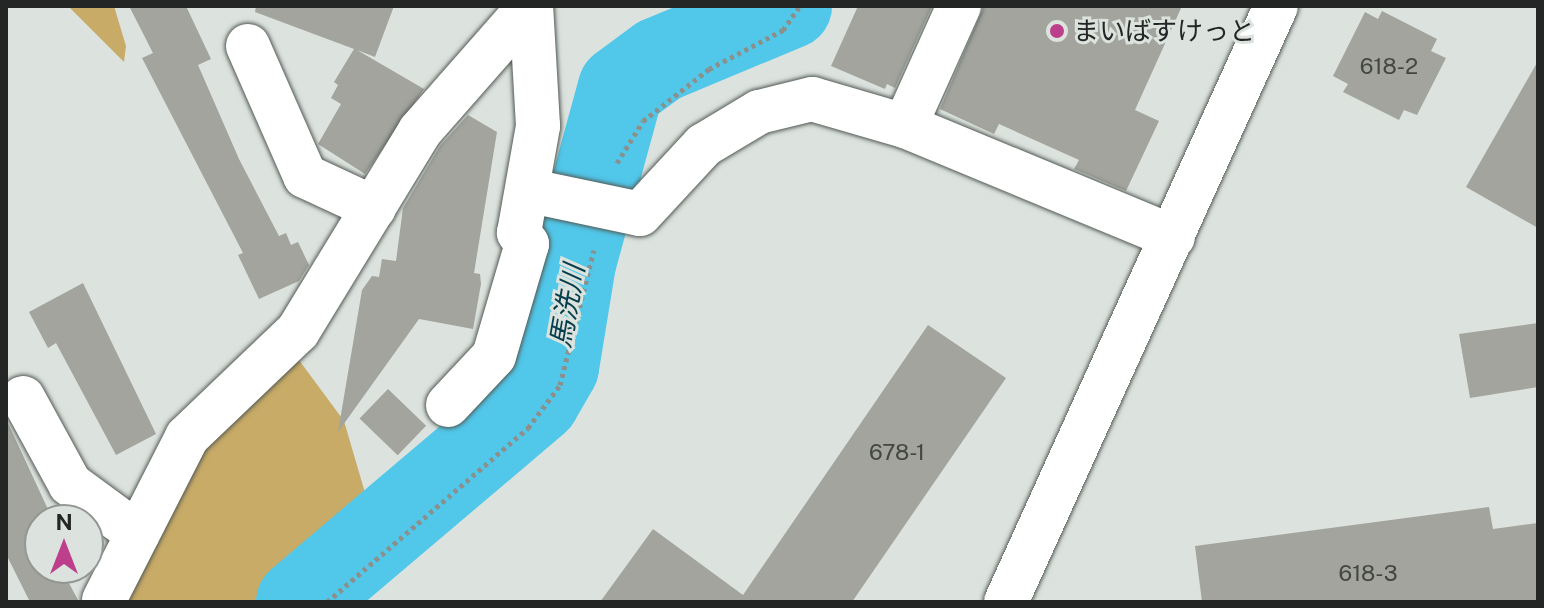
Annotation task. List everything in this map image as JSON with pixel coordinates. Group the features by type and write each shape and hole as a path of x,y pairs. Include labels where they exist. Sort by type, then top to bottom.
{"street":[{"path":"448,405 494,356 527,244 519,233 531,191 538,126 530,6"},
{"path":"104,600 187,437 298,331 420,131 530,6"},
{"path":"905,126 959,6"},
{"path":"1006,602 1276,6"},
{"path":"248,46 305,176 374,208"},
{"path":"531,191 640,214 704,145 759,112 812,99 905,126 1173,237"},
{"path":"23,398 70,484 138,534"}],"shaded area":[{"path":"68,6 114,6 126,46 124,62"},
{"path":"296,356 344,421 373,520 257,602 113,602 162,536 199,451"}],"building":[{"path":"129,6 186,6 211,59 198,65 239,159 279,236 286,233 291,245 298,242 309,265 299,281 259,299 238,255 243,253 142,58 153,53"},
{"path":"256,6 394,6 375,57 357,50 424,89 365,174 318,144 341,104 331,98 338,85 334,82 354,49 255,12"},
{"path":"858,6 932,6 895,88 887,84 885,89 831,66"},
{"path":"984,6 1182,6 1135,110 1159,121 1126,191 1074,169 1079,160 999,124 994,134 940,109"},
{"path":"1382,11 1437,39 1431,51 1446,58 1417,115 1404,110 1399,120 1343,92 1348,84 1333,76 1365,12 1378,19"},
{"path":"1538,61 1538,228 1466,187"},
{"path":"468,115 497,132 474,273 480,274 481,284 473,329 419,319 338,432 362,290 372,276 379,277 382,259 396,261 403,208 440,146"},
{"path":"83,283 156,434 116,455 56,343 48,348 29,312"},
{"path":"1538,323 1538,387 1470,398 1459,334"},
{"path":"928,325 1006,378 852,602 600,602 653,529 743,595"},
{"path":"388,389 426,426 398,455 360,418"},
{"path":"6,419 46,504 24,504 24,584 69,584 79,602 30,602 6,554"},
{"path":"1489,507 1493,529 1538,523 1538,602 1202,602 1195,546"}],"waterway":[{"name":"馬洗川","path":"299,602 537,400 556,367 573,263 621,88 659,60 789,6"}],"place":[{"name":"まいばすけっと","path":"1057,31"}]}
